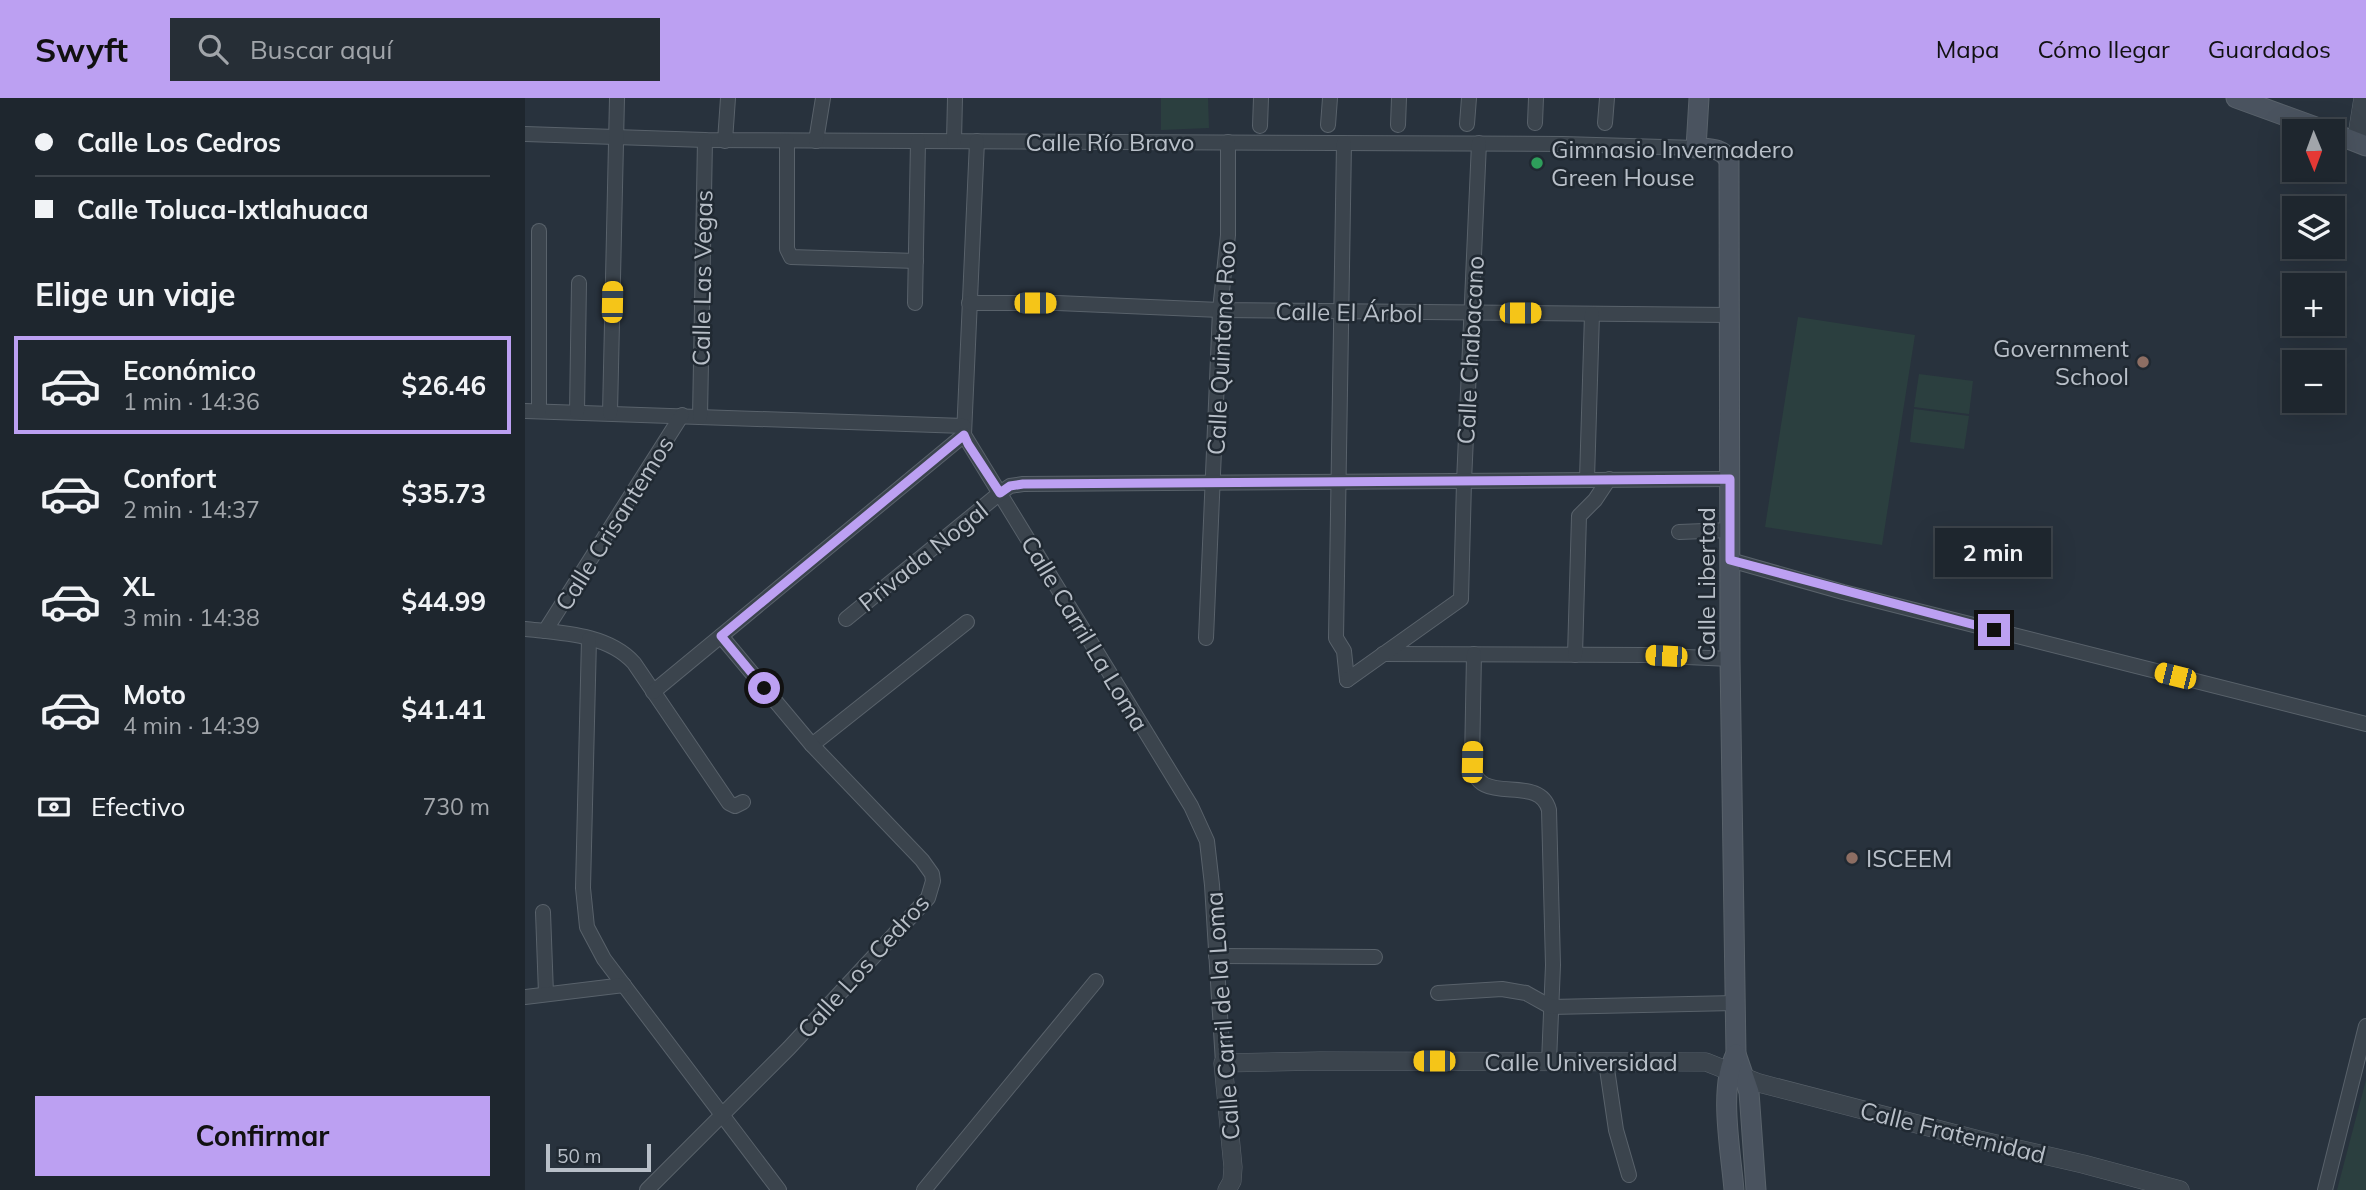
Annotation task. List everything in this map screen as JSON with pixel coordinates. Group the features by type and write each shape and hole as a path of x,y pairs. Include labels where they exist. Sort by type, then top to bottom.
{"main road":[{"path":"1696,148 1699,98"},
{"path":"2236,98 2294,119"},
{"name":"Calle Libertad","path":"1696,148 1717,150 1729,161 1730,659 1735,1003 1734,1068 1726,1092 1734,1190"},
{"name":"Calle Libertad","path":"1734,1068 1749,1092 1756,1190"}],"street":[{"path":"610,413 617,98"},
{"path":"725,141 728,98"},
{"path":"816,141 823,98"},
{"path":"954,141 955,98"},
{"path":"1260,126 1261,98"},
{"path":"1328,125 1330,98"},
{"path":"1398,125 1399,98"},
{"path":"1467,124 1469,98"},
{"path":"1535,123 1536,98"},
{"path":"1605,123 1607,98"},
{"path":"2361,144 2363,98"},
{"name":"Calle Río Bravo","path":"525,134 725,141 1563,144 1696,148"},
{"name":"Calle Las Vegas","path":"700,416 705,140"},
{"path":"787,141 788,254 798,259 916,261"},
{"path":"915,303 918,141"},
{"path":"653,692 964,430 977,141"},
{"name":"Calle Quintana Roo","path":"1206,638 1220,310 1228,234 1228,142"},
{"path":"1344,143 1336,638 1344,651 1347,680 1383,654 1644,655 1730,659"},
{"name":"Calle Chabacano","path":"1383,654 1461,599 1479,144"},
{"path":"539,231 532,411 682,415 964,430"},
{"path":"577,412 579,283"},
{"name":"Calle El Árbol","path":"969,303 1057,303 1342,312 1730,315"},
{"path":"1587,480 1592,314"},
{"name":"Calle Crisantemos","path":"545,631 682,415"},
{"name":"Calle Carril La Loma","path":"964,430 968,444 1191,806 1207,841"},
{"path":"1575,655 1579,516 1595,500 1609,479"},
{"path":"1000,493 1010,486 1023,484 1730,479"},
{"name":"Privada Nogal","path":"846,619 1000,493"},
{"path":"1679,532 1730,530"},
{"path":"1730,560 1857,595 2366,724"},
{"path":"811,745 967,622"},
{"path":"525,629 589,639 614,645 621,650 634,663 729,803 735,806 743,802"},
{"name":"Calle Los Cedros","path":"647,1190 789,1048 928,898 932,889 932,874 922,860 811,745 721,636"},
{"path":"589,639 583,848 584,912 587,927 594,942 624,985 779,1190"},
{"path":"1473,654 1472,762 1475,776 1484,785 1495,789 1528,791 1541,796 1548,805 1553,940 1549,1062"},
{"name":"Calle Carril de la Loma","path":"1207,841 1233,1167 1232,1181 1227,1190"},
{"path":"543,912 546,994"},
{"path":"1216,956 1375,957"},
{"path":"924,1190 1096,981"},
{"path":"525,997 624,985"},
{"path":"1438,993 1502,989 1526,993 1551,1007 1735,1003"},
{"path":"2325,1190 2366,1027"},
{"path":"1606,1062 1616,1130 1629,1174"},
{"name":"Calle Universidad","path":"1223,1063 1706,1062 1734,1068"},
{"name":"Calle Fraternidad","path":"1734,1068 1759,1083 2181,1190"}],"green space":[{"path":"1161,98 1208,98 1209,128 1161,130"},
{"path":"1798,317 1915,335 1882,545 1765,527"},
{"path":"1919,374 1973,381 1969,414 1914,407"},
{"path":"1914,409 1969,416 1964,449 1910,442"},
{"path":"2366,1080 2366,1190 2337,1190"}],"place":[{"name":"Gimnasio Invernadero Green House","path":"1537,163"},
{"name":"Government School","path":"2143,362"},
{"name":"ISCEEM","path":"1852,858"}],"route":[{"path":"764,688 721,636 964,435 1000,493 1010,486 1023,484 1730,479 1730,560 1994,630"}]}
